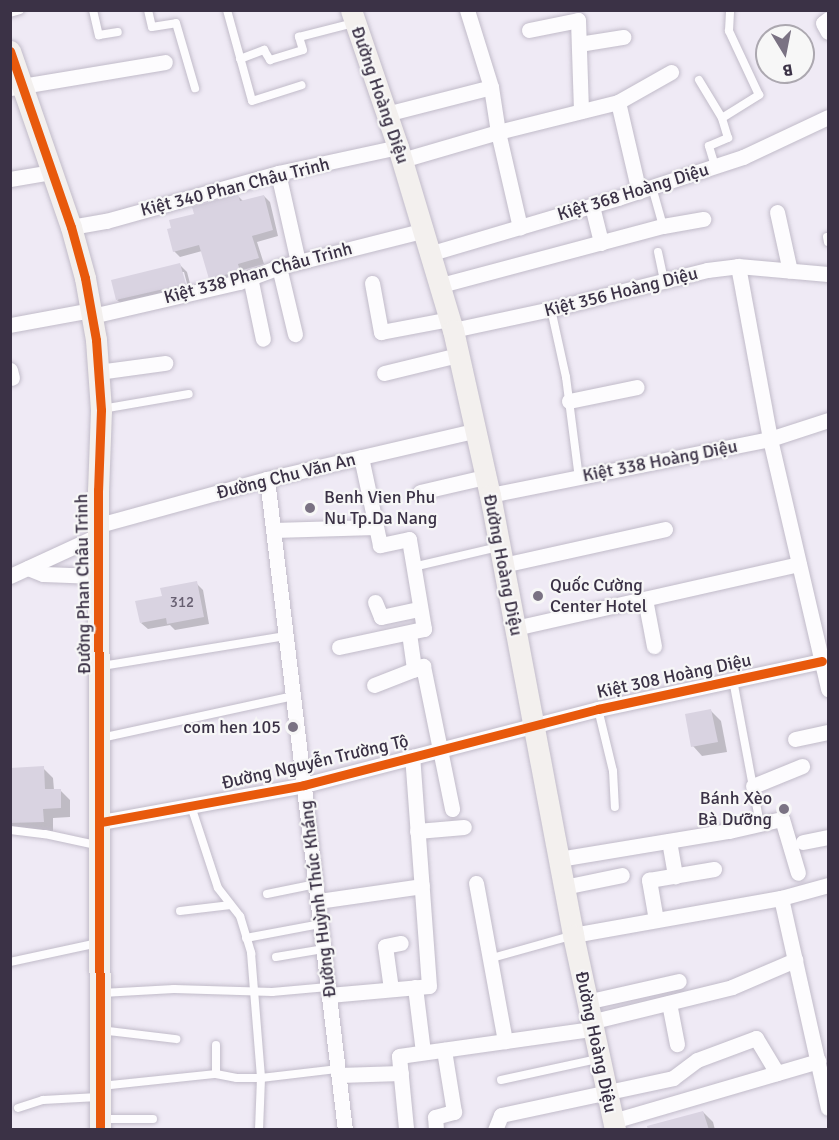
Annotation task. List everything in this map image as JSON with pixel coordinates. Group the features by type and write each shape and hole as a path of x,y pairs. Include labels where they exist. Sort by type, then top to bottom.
{"street":[{"path":"467,10 491,87 498,132 520,227"},
{"path":"529,30 577,15 581,111"},
{"name":"Đường Hoàng Diệu","path":"353,17 425,230 451,324 487,486 573,935 614,1125"},
{"path":"828,20 824,22 828,32"},
{"path":"579,44 622,37"},
{"name":"Đường Phan Châu Trinh","path":"10,51 16,86 52,172 71,226 92,313 98,372 101,410 99,530 100,1124"},
{"path":"16,86 165,62"},
{"name":"Kiệt 340 Phan Châu Trinh","path":"71,226 106,221 278,173 400,154 618,102 671,72"},
{"path":"386,114 491,87"},
{"path":"618,102 645,190"},
{"name":"Kiệt 368 Hoàng Diệu","path":"432,253 645,190 743,157 828,117"},
{"path":"10,179 52,172"},
{"path":"278,173 298,262"},
{"path":"592,206 601,243"},
{"path":"777,212 790,271"},
{"path":"441,285 663,226 703,219"},
{"name":"Kiệt 338 Phan Châu Trinh","path":"10,325 92,313 250,278 279,267 425,230"},
{"path":"738,266 770,439 799,564 822,634 822,661 828,689"},
{"name":"Kiệt 356 Hoàng Diệu","path":"372,283 381,332 552,309 664,281 738,266 828,274"},
{"path":"279,267 296,334"},
{"path":"250,278 263,339"},
{"path":"384,374 458,355"},
{"path":"98,372 165,363"},
{"path":"569,401 637,387"},
{"name":"Kiệt 338 Hoàng Diệu","path":"420,492 579,478 770,439 828,420"},
{"name":"Đường Chu Văn An","path":"10,576 99,530 267,479 474,431"},
{"path":"339,647 424,629 409,539 380,545 361,457"},
{"name":"Đường Huỳnh Thúc Kháng","path":"267,479 345,1130"},
{"path":"273,530 376,527"},
{"path":"501,556 665,529"},
{"path":"515,628 799,564"},
{"path":"28,568 43,574 76,575 99,580"},
{"path":"645,599 654,646"},
{"path":"375,602 381,617 420,609"},
{"path":"409,633 414,670"},
{"name":"Kiệt 308 Hoàng Diệu","path":"534,726 598,709 822,661"},
{"path":"374,685 423,666 452,809"},
{"name":"Đường Nguyễn Trường Tộ","path":"101,822 304,785 534,726"},
{"path":"795,739 828,732"},
{"path":"329,991 429,986 412,757"},
{"path":"753,786 802,766"},
{"path":"559,859 782,819 798,873"},
{"path":"417,831 464,827"},
{"path":"803,842 828,837"},
{"path":"669,841 675,876"},
{"path":"656,920 649,880 714,869"},
{"path":"564,887 622,874"},
{"path":"476,883 492,958 505,1041"},
{"path":"573,935 781,898 828,885"},
{"path":"318,901 422,886"},
{"path":"781,898 818,1061 826,1085 828,1108"},
{"path":"391,989 385,946 401,943"},
{"path":"406,1128 399,1056 505,1041 590,1018 669,1003 732,987 795,960"},
{"path":"590,1018 679,981"},
{"path":"415,987 423,1053"},
{"path":"669,1003 677,1044"},
{"path":"495,1130 501,1115 673,1078 697,1060 756,1038 777,1073"},
{"path":"436,1130 435,1117 454,1112 444,1050"},
{"path":"614,1125 818,1061"},
{"path":"338,1072 400,1073"}],"lane":[{"path":"10,14 20,10"},
{"path":"93,10 99,35 118,32"},
{"path":"148,10 152,27 176,23 195,88"},
{"path":"227,10 252,101 302,85"},
{"path":"722,118 759,95 729,32 730,10"},
{"path":"240,59 264,50 270,60 303,50 299,37 353,17"},
{"path":"699,80 722,118 728,138 709,146 715,166"},
{"path":"645,190 663,226"},
{"path":"658,252 664,281"},
{"path":"552,309 569,401 579,478"},
{"path":"101,410 189,394"},
{"path":"413,567 501,556"},
{"path":"100,667 286,636"},
{"path":"733,680 760,824"},
{"path":"101,738 147,730 293,696"},
{"path":"598,709 613,771 615,807"},
{"path":"191,806 218,888 240,916 251,953 261,1078 259,1130"},
{"path":"10,830 64,837 100,846"},
{"path":"267,894 316,884"},
{"path":"180,911 231,904"},
{"path":"246,938 320,924"},
{"path":"492,958 573,935"},
{"path":"10,962 100,943"},
{"path":"276,957 324,949"},
{"path":"99,993 174,989 254,992 329,991"},
{"path":"99,1030 176,1039"},
{"path":"216,1045 216,1074"},
{"path":"501,1080 599,1059"},
{"path":"18,1108 43,1100 216,1074 237,1078 261,1078 338,1072"},
{"path":"100,1124 153,1119"}],"building":[{"path":"238,194 240,201 264,195 273,230 252,236 259,258 238,264 240,271 209,279 199,245 173,252 167,229 171,228 169,220 194,214 192,207"},
{"path":"180,263 186,284 116,300 111,280"},
{"path":"197,581 204,617 167,624 166,618 140,623 135,601 162,596 160,588"},
{"path":"711,709 718,742 691,747 685,714"},
{"path":"44,766 45,789 61,789 61,808 43,809 44,822 10,823 10,768"},
{"path":"703,1111 709,1130 648,1130 647,1126"}],"cycle path":[{"path":"10,51 71,227 85,278 96,340 101,410 98,490 100,1130"},
{"path":"101,822 304,785 598,709 822,661"}],"place":[{"name":"Benh Vien Phu Nu Tp.Da Nang","path":"310,508"},
{"name":"Quốc Cường Center Hotel","path":"538,596"},
{"name":"com hen 105","path":"293,727"},
{"name":"Bánh Xèo Bà Dưỡng","path":"784,809"}]}
